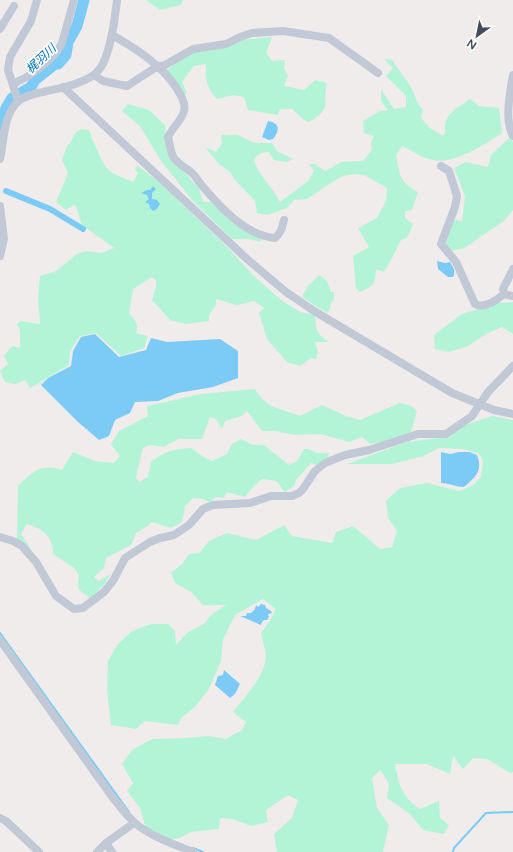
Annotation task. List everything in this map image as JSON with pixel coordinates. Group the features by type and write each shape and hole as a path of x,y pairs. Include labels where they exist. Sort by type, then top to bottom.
{"street":[{"path":"18,99 13,85 4,70 10,57 32,21 37,0"},
{"path":"13,85 37,70 59,49 74,0"},
{"path":"0,159 5,125 18,99 30,94 83,81 94,75 101,68 116,18 117,0"},
{"path":"0,29 14,6"},
{"path":"94,75 103,81 127,86 158,66 165,65 193,49 226,44 252,33 283,31 329,38 378,74"},
{"path":"112,35 158,66 179,92 185,106 184,111 168,137 171,153 175,159 193,174 209,194 230,216 260,236 275,238 282,231 284,220"},
{"path":"513,76 509,103 509,129 513,136"},
{"path":"63,87 247,259 286,292 314,311 452,393 494,410 513,414"},
{"path":"440,166 449,171 457,196 455,207 441,244 456,262 475,304 482,306 497,300 504,294"},
{"path":"0,206 4,238 0,256"},
{"path":"504,294 503,290 513,269"},
{"path":"504,294 513,296"},
{"path":"0,537 13,541 22,546 36,562 56,596 74,609 83,608 104,592 113,582 125,558 150,542 174,535 189,525 203,509 213,505 250,504 271,496 292,496 299,493 315,471 325,463 345,455 369,450 418,434 446,434 472,416 488,392 513,366"},
{"path":"0,640 114,798 134,822 143,829 193,852"},
{"path":"0,818 6,821 39,852"},
{"path":"97,852 106,843 134,822"},
{"path":"106,843 112,852"}],"green space":[{"path":"146,0 183,0 181,5 160,10"},
{"path":"272,37 266,53 272,61 285,60 284,69 288,75 284,86 304,90 315,80 327,83 324,109 309,122 304,120 292,109 280,109 278,115 248,110 244,97 234,95 217,99 211,92 207,83 206,64 194,66 182,82 187,93 183,95 167,70 194,51 241,40"},
{"path":"384,59 392,60 411,87 417,102 423,110 421,118 430,128 443,136 448,117 455,109 470,99 479,106 499,108 502,133 487,143 460,157 441,161 425,158 402,146 396,155 401,177 407,185 418,192 412,210 405,211 405,218 413,224 407,238 401,240 384,272 376,269 373,284 360,292 356,288 353,256 369,247 358,228 377,218 386,201 387,188 364,175 355,174 340,177 307,199 294,200 287,208 267,215 257,213 255,201 234,179 230,172 219,164 205,147 216,152 222,144 221,135 238,135 254,143 272,143 277,151 293,159 287,162 274,160 269,152 261,153 254,159 258,170 274,191 280,202 308,181 314,171 309,164 315,164 325,171 342,162 363,161 372,150 371,142 374,136 364,133 363,121 380,111 388,110 381,101 381,89 394,109 406,107 406,96 386,76 393,68"},
{"path":"128,104 149,110 165,125 166,141 170,157 199,188 203,202 215,202 262,238 260,242 249,239 232,239 193,201 161,161 140,126 122,111"},
{"path":"81,129 89,130 102,160 109,170 133,182 138,173 135,169 137,165 160,183 229,249 253,275 281,300 300,312 315,315 319,334 329,342 315,342 318,352 316,359 311,358 300,366 287,362 267,339 259,313 264,308 254,301 237,305 216,299 216,305 209,315 209,321 186,324 170,320 152,300 156,287 156,280 152,277 133,289 129,313 137,325 136,333 148,336 144,348 121,356 96,333 80,336 70,351 69,365 30,388 25,380 16,384 5,382 0,371 8,364 4,356 12,346 20,348 20,330 17,324 21,321 40,324 38,298 40,276 56,271 77,254 86,251 102,253 114,248 82,225 75,204 66,210 56,202 68,173 62,160 67,146 71,142 75,133"},
{"path":"509,138 513,142 513,210 504,221 464,248 450,251 442,240 452,218 462,222 465,196 454,168 466,162 488,167 491,155"},
{"path":"319,275 327,281 331,292 334,292 334,300 331,302 330,309 327,313 302,297 307,287"},
{"path":"513,302 513,334 502,327 486,334 468,346 449,352 435,349 434,335 462,314 498,303"},
{"path":"255,389 264,401 274,407 300,416 322,405 346,416 360,420 400,403 411,406 417,411 411,432 389,441 370,444 362,437 349,442 320,434 295,435 276,431 262,431 247,411 242,416 225,421 222,429 216,419 210,417 202,439 178,439 164,447 150,445 143,448 136,478 139,482 148,477 151,462 165,453 191,448 212,461 227,454 232,444 241,439 253,445 264,445 289,465 297,461 304,449 317,453 329,453 327,461 316,465 311,463 296,480 294,486 285,492 276,481 262,479 245,497 227,492 224,498 215,497 210,503 203,499 193,498 185,506 182,522 171,528 151,522 148,526 136,533 131,545 106,558 104,568 94,577 98,581 111,574 104,585 90,598 79,590 79,575 74,568 53,554 51,542 46,534 38,528 27,524 21,534 31,549 17,539 18,486 32,473 49,467 62,470 73,452 95,461 114,463 120,456 111,444 119,431 148,416 147,406 201,394"},
{"path":"492,416 513,420 513,772 510,773 487,759 473,758 463,769 453,756 450,774 427,764 395,764 402,790 414,804 420,809 439,801 440,818 449,825 444,834 423,830 410,814 387,798 389,783 380,770 372,778 377,808 389,825 383,852 277,852 274,834 292,818 298,800 288,795 266,810 268,822 251,826 232,819 220,818 219,829 191,832 180,838 163,841 146,829 140,808 127,791 133,783 122,764 132,750 152,739 209,736 226,739 242,730 246,722 233,712 262,672 266,657 261,633 276,609 263,599 235,615 223,639 221,661 209,689 195,707 182,717 178,725 145,721 136,729 111,725 107,689 108,661 117,645 132,631 151,624 168,624 175,631 176,645 188,632 204,624 212,614 226,605 203,605 191,592 175,583 171,573 182,564 189,554 199,553 209,541 227,533 256,540 284,525 292,536 332,543 336,532 353,526 380,549 392,547 397,531 388,518 386,501 400,488 427,483 459,491 472,486 481,477 483,460 478,453 462,449 439,448 424,456 392,464 347,464 407,442 447,437 462,426"}],"water":[{"path":"268,121 275,123 278,127 277,133 273,139 269,140 262,137"},
{"path":"153,186 156,189 152,193 152,199 157,200 160,204 157,209 153,211 149,204 145,202 149,199 147,195 141,193 150,190"},
{"path":"437,261 445,263 450,262 454,269 453,277 448,277 438,269"},
{"path":"95,334 119,357 146,350 151,338 167,342 220,339 238,351 238,378 213,387 178,393 158,401 135,402 130,413 115,420 109,436 99,440 78,422 41,385 48,378 71,366 73,351 81,337"},
{"path":"441,452 450,454 469,452 477,455 479,470 475,477 464,487 441,483"},
{"path":"261,604 265,605 266,608 272,613 268,614 269,617 267,620 262,622 261,625 240,616 246,616 247,613 251,613 255,609 256,605 258,607"},
{"path":"224,670 240,684 235,694 230,698 215,685 218,676 223,675"}],"waterway":[{"name":"梶羽川","path":"0,126 6,108 12,98 31,87 35,80 54,65 58,64 66,55 68,42 77,26 84,0"},
{"path":"6,191 50,209 83,229"},
{"path":"0,633 129,812"},
{"path":"453,852 454,848 486,813 513,812"},
{"path":"193,848 203,852"}]}
